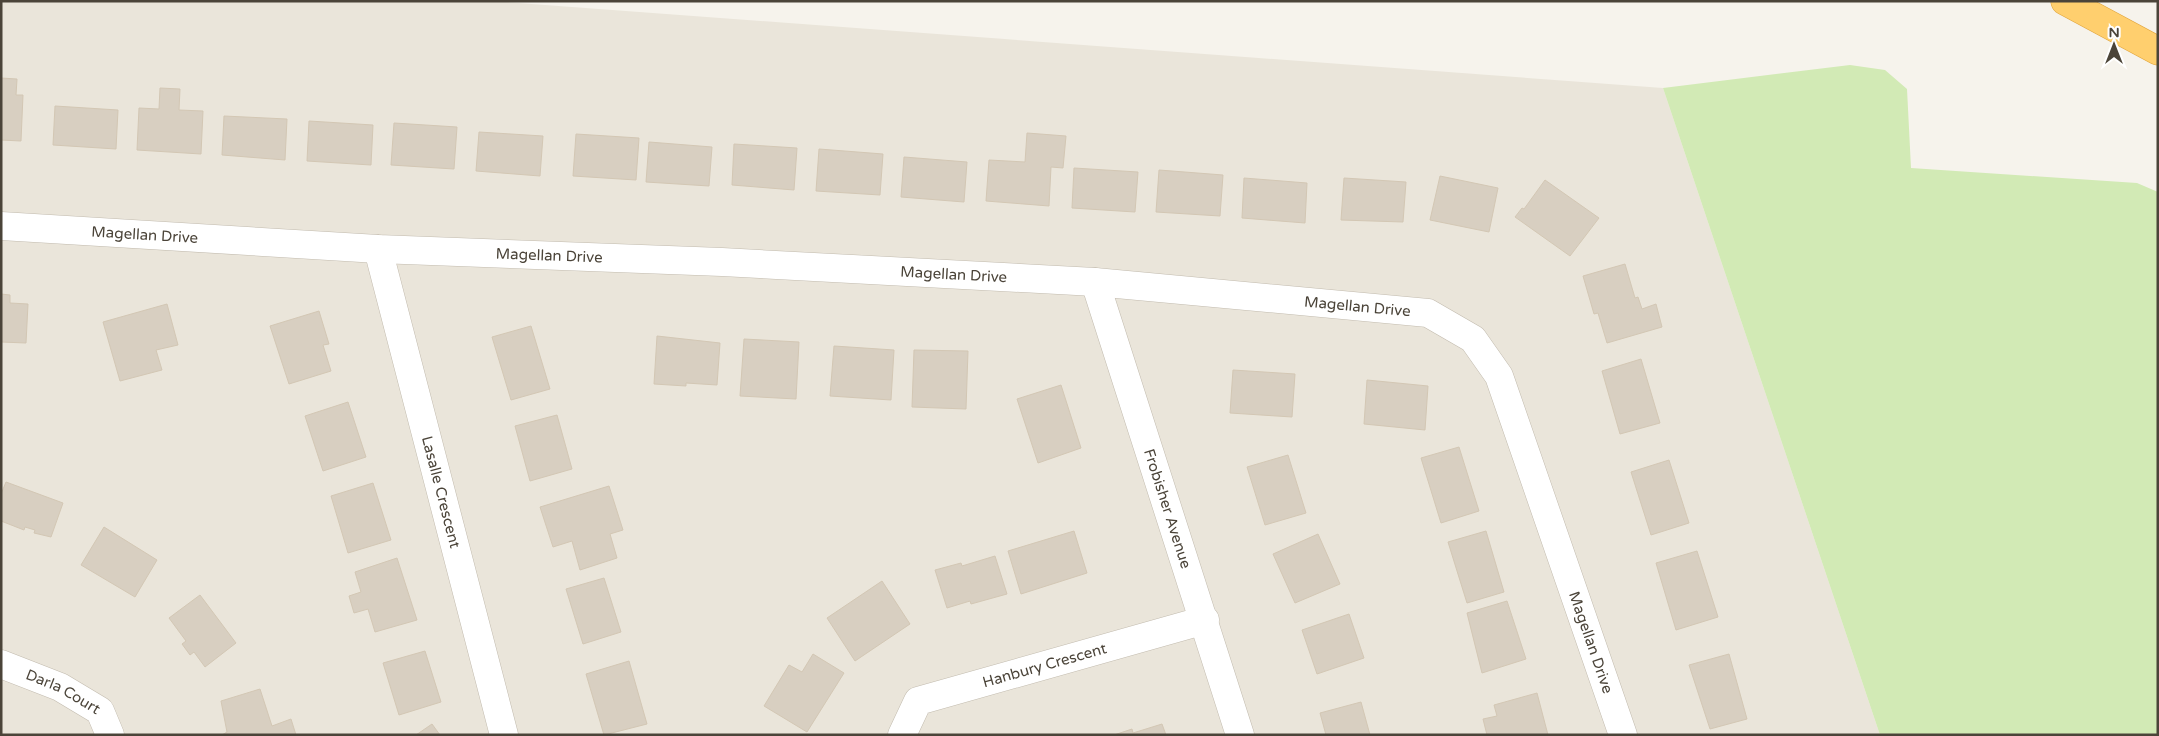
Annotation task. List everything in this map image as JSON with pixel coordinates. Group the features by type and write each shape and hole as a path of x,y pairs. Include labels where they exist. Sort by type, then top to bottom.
{"highway":[{"path":"2065,1 2158,51"}],"street":[{"name":"Magellan Drive","path":"1,226 378,249 722,262 1095,282 1428,313 1473,339 1499,376 1623,735"},
{"name":"Lasalle Crescent","path":"378,249 504,735"},
{"name":"Frobisher Avenue","path":"1095,282 1205,620 1240,735"},
{"name":"Hanbury Crescent","path":"902,735 918,701 1205,620"},
{"name":"Darla Court","path":"1,664 60,687 100,711 110,735"}],"shaded area":[{"path":"1,1 492,1 1663,88 1880,735 1,735"}],"green space":[{"path":"1850,65 1885,70 1907,89 1911,168 2137,183 2158,192 2158,735 1880,735 1663,88"}],"building":[{"path":"1,78 17,79 16,95 23,95 21,141 1,140"},
{"path":"160,88 180,89 179,110 203,111 201,154 137,150 139,108 159,109"},
{"path":"55,106 118,110 116,149 53,145"},
{"path":"224,116 287,119 285,160 222,155"},
{"path":"309,121 373,125 371,165 307,161"},
{"path":"394,123 457,127 454,169 391,165"},
{"path":"479,132 543,136 540,176 476,171"},
{"path":"1027,133 1066,136 1063,168 1051,167 1049,206 986,201 989,160 1025,162"},
{"path":"576,134 639,138 636,180 573,176"},
{"path":"649,142 712,147 709,186 646,182"},
{"path":"734,144 797,148 794,190 732,185"},
{"path":"819,149 883,154 880,195 816,191"},
{"path":"904,157 967,162 964,202 901,197"},
{"path":"1074,168 1138,172 1135,212 1072,208"},
{"path":"1159,170 1223,175 1220,216 1156,212"},
{"path":"1440,176 1498,188 1489,232 1430,220"},
{"path":"1244,178 1307,183 1305,223 1242,218"},
{"path":"1344,178 1406,182 1403,222 1341,220"},
{"path":"1545,180 1599,218 1570,256 1515,217 1522,208 1524,209"},
{"path":"1625,264 1635,298 1638,297 1642,309 1656,304 1662,327 1607,343 1598,313 1594,314 1583,276"},
{"path":"1,294 10,295 10,303 28,304 26,343 1,342"},
{"path":"167,304 178,345 156,350 162,370 120,381 103,322"},
{"path":"319,311 329,344 323,345 331,371 289,384 270,326"},
{"path":"531,326 550,389 511,400 492,337"},
{"path":"657,336 720,343 717,385 686,383 686,386 654,384"},
{"path":"744,339 799,342 796,399 740,396"},
{"path":"834,346 894,350 891,400 830,396"},
{"path":"914,350 968,351 966,409 912,407"},
{"path":"1641,359 1660,423 1620,434 1602,371"},
{"path":"1233,370 1295,374 1292,417 1230,413"},
{"path":"1367,380 1428,386 1425,430 1364,424"},
{"path":"1061,385 1081,448 1038,463 1017,399"},
{"path":"348,402 366,457 323,471 305,416"},
{"path":"557,415 572,469 530,481 515,426"},
{"path":"1459,447 1479,511 1441,523 1421,458"},
{"path":"1288,455 1306,513 1265,525 1247,467"},
{"path":"1669,460 1689,523 1651,535 1631,472"},
{"path":"6,482 63,503 51,537 34,533 35,530 25,527 24,530 1,521 1,494"},
{"path":"373,483 391,540 348,553 331,496"},
{"path":"609,486 623,530 610,534 617,558 580,570 572,541 553,547 540,507"},
{"path":"104,527 157,560 135,597 81,565"},
{"path":"1074,531 1087,573 1021,594 1008,551"},
{"path":"1486,531 1504,592 1467,603 1448,542"},
{"path":"1318,534 1340,584 1295,603 1273,554"},
{"path":"1697,551 1718,617 1676,630 1656,563"},
{"path":"995,556 1007,594 971,604 970,601 947,608 935,570 961,563 962,566"},
{"path":"397,558 417,620 375,632 368,609 354,613 349,596 361,592 355,572"},
{"path":"604,578 621,632 583,644 566,589"},
{"path":"882,581 910,624 855,661 827,618"},
{"path":"200,595 236,643 205,667 194,652 190,655 182,644 186,641 169,618"},
{"path":"1507,601 1526,659 1482,673 1467,613"},
{"path":"1349,614 1364,658 1317,674 1302,630"},
{"path":"425,651 441,702 399,715 383,663"},
{"path":"813,654 844,673 807,732 764,706 789,665 802,672"},
{"path":"1729,654 1747,719 1710,729 1689,665"},
{"path":"629,661 647,724 604,735 586,674"},
{"path":"260,689 272,726 291,719 296,735 222,735 227,732 221,701"},
{"path":"1537,693 1548,735 1487,735 1483,719 1497,716 1494,705"},
{"path":"1361,702 1370,735 1326,735 1320,713"},
{"path":"432,724 440,735 416,735"},
{"path":"1162,724 1166,735 1114,735 1132,729 1133,733"}]}
